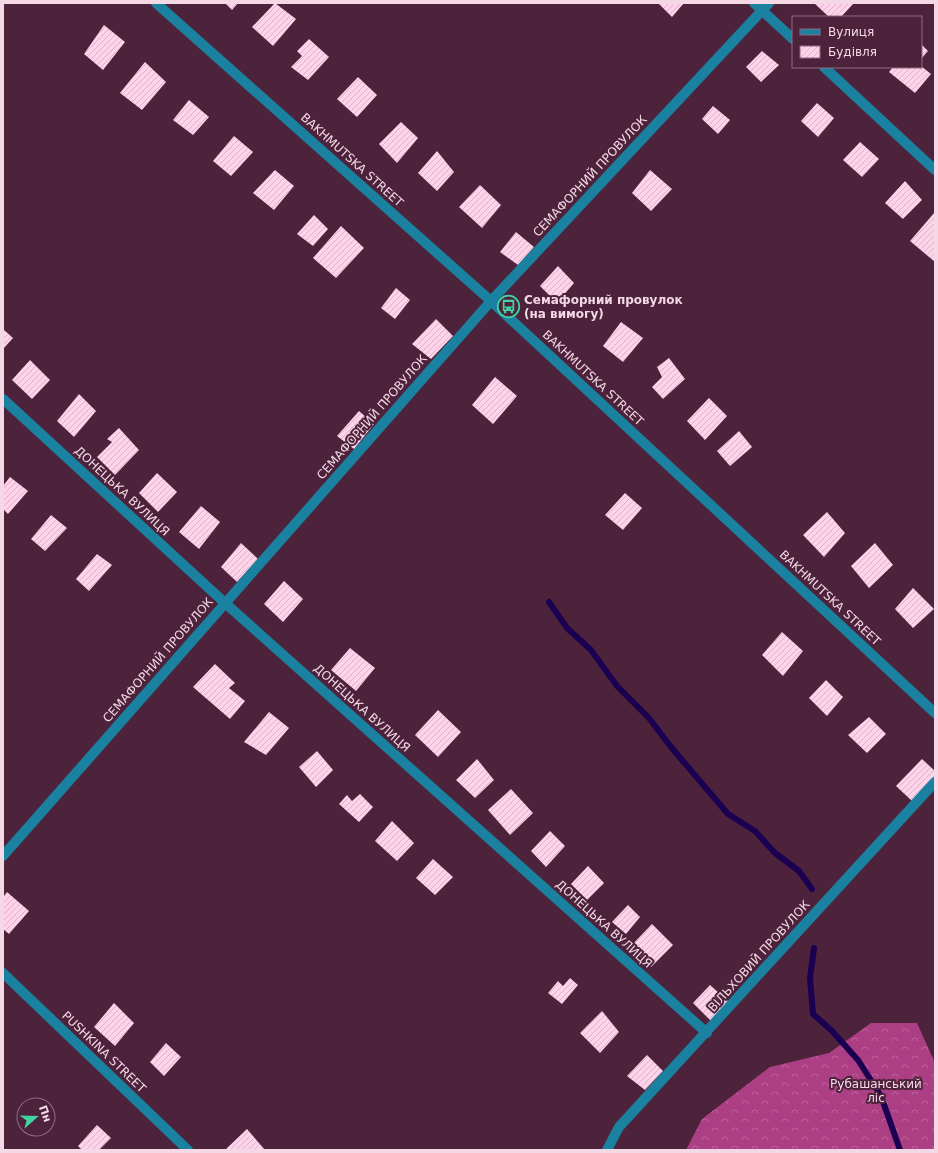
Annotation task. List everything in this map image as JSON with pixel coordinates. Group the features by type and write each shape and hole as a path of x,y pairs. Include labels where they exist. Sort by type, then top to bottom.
{"street":[{"name":"BAKHMUTSKA STREET","path":"156,3 491,301 935,713"},
{"path":"754,3 766,7 792,38"},
{"name":"СЕМАФОРНИЙ ПРОВУЛОК","path":"3,856 491,301 766,7"},
{"path":"825,68 935,170"},
{"name":"ДОНЕЦЬКА ВУЛИЦЯ","path":"3,399 225,603 707,1033"},
{"name":"ВІЛЬХОВИЙ ПРОВУЛОК","path":"608,1150 619,1127 707,1033 935,782"},
{"name":"PUSHKINA STREET","path":"3,973 188,1150"}],"green space":[{"name":"Рубашанський ліс","path":"871,1023 917,1023 935,1063 935,1150 686,1150 702,1119 770,1067 829,1053"}],"building":[{"path":"225,3 238,3 232,10"},
{"path":"275,3 296,19 273,46 252,27"},
{"path":"658,3 684,3 672,17"},
{"path":"814,3 853,4 842,16 828,16"},
{"path":"104,25 125,42 103,70 84,54"},
{"path":"309,39 329,57 308,80 291,67 302,56 297,51"},
{"path":"922,45 928,51 922,58"},
{"path":"762,51 779,65 761,82 746,67"},
{"path":"145,62 166,82 142,110 120,93"},
{"path":"922,67 931,74 915,93 889,72 892,68"},
{"path":"358,77 377,95 357,117 337,99"},
{"path":"189,100 209,117 193,135 173,120"},
{"path":"817,103 834,118 818,137 801,121"},
{"path":"713,106 730,120 718,134 702,119"},
{"path":"401,122 418,138 397,163 379,144"},
{"path":"234,136 253,152 231,176 213,161"},
{"path":"860,142 879,159 862,177 843,160"},
{"path":"437,151 454,172 437,191 418,173"},
{"path":"275,170 294,186 274,210 253,193"},
{"path":"650,170 672,189 651,211 632,193"},
{"path":"905,181 922,200 903,219 885,203"},
{"path":"480,185 501,205 482,228 459,207"},
{"path":"935,212 935,262 910,241"},
{"path":"314,215 328,229 313,246 297,234"},
{"path":"341,226 364,248 336,278 313,258"},
{"path":"516,232 534,247 518,265 500,252"},
{"path":"558,266 574,283 557,303 540,286"},
{"path":"396,288 410,300 395,319 381,308"},
{"path":"436,319 453,336 431,359 412,344"},
{"path":"621,322 643,338 623,362 603,346"},
{"path":"3,329 13,338 3,349"},
{"path":"669,358 685,379 663,399 652,387 662,377 657,367"},
{"path":"30,360 50,380 32,399 12,380"},
{"path":"495,377 517,396 493,424 472,405"},
{"path":"79,394 96,411 74,437 57,421"},
{"path":"709,398 727,416 705,440 687,421"},
{"path":"359,411 374,424 354,449 337,436"},
{"path":"119,428 139,450 115,475 97,457 112,442 107,439"},
{"path":"739,431 752,447 730,466 717,451"},
{"path":"157,473 177,492 158,512 139,493"},
{"path":"10,477 28,491 8,514 3,509 3,486"},
{"path":"625,493 642,508 623,530 605,515"},
{"path":"201,506 220,522 199,549 179,532"},
{"path":"827,512 845,533 824,557 803,535"},
{"path":"51,515 67,528 45,551 31,539"},
{"path":"241,543 258,559 237,582 221,567"},
{"path":"875,543 893,565 869,588 851,566"},
{"path":"97,554 112,565 89,591 76,579"},
{"path":"284,581 303,599 283,622 264,604"},
{"path":"913,588 934,609 913,628 895,609"},
{"path":"782,632 803,651 783,676 762,655"},
{"path":"350,648 375,668 356,691 331,670"},
{"path":"215,664 235,683 229,688 245,701 230,719 193,687"},
{"path":"826,680 843,697 827,716 809,698"},
{"path":"438,710 461,732 438,757 415,735"},
{"path":"269,712 289,728 266,755 244,742"},
{"path":"869,717 886,734 867,753 848,735"},
{"path":"317,751 333,770 316,787 299,767"},
{"path":"477,759 494,780 475,798 456,780"},
{"path":"922,759 935,771 935,776 912,801 896,786"},
{"path":"511,789 533,813 510,835 488,810"},
{"path":"360,794 373,807 359,822 339,804 347,795 352,801"},
{"path":"392,821 414,843 397,861 375,841"},
{"path":"550,831 565,846 546,867 531,851"},
{"path":"433,859 453,877 435,895 416,878"},
{"path":"588,866 604,883 587,900 571,884"},
{"path":"7,892 29,911 9,934 3,929 3,897"},
{"path":"628,905 640,917 626,934 612,922"},
{"path":"652,924 673,945 651,967 630,947"},
{"path":"570,978 578,985 562,1004 548,993 558,981 563,986"},
{"path":"710,985 729,1002 711,1021 693,1003"},
{"path":"114,1003 134,1023 115,1046 94,1027"},
{"path":"602,1011 619,1032 600,1053 580,1033"},
{"path":"166,1043 181,1057 164,1076 150,1062"},
{"path":"647,1055 663,1071 645,1090 627,1076"},
{"path":"97,1125 111,1138 99,1150 82,1150 78,1146"},
{"path":"247,1129 265,1150 225,1150"}],"waterway":[{"path":"549,602 567,628 591,650 617,686 649,718 671,747 728,814 755,831 775,853 799,871 812,889"},
{"path":"814,948 810,978 813,1014 832,1031 858,1060 881,1096 900,1150"}],"place":[{"name":"Семафорний провулок (на вимогу)","path":"509,307"}]}
